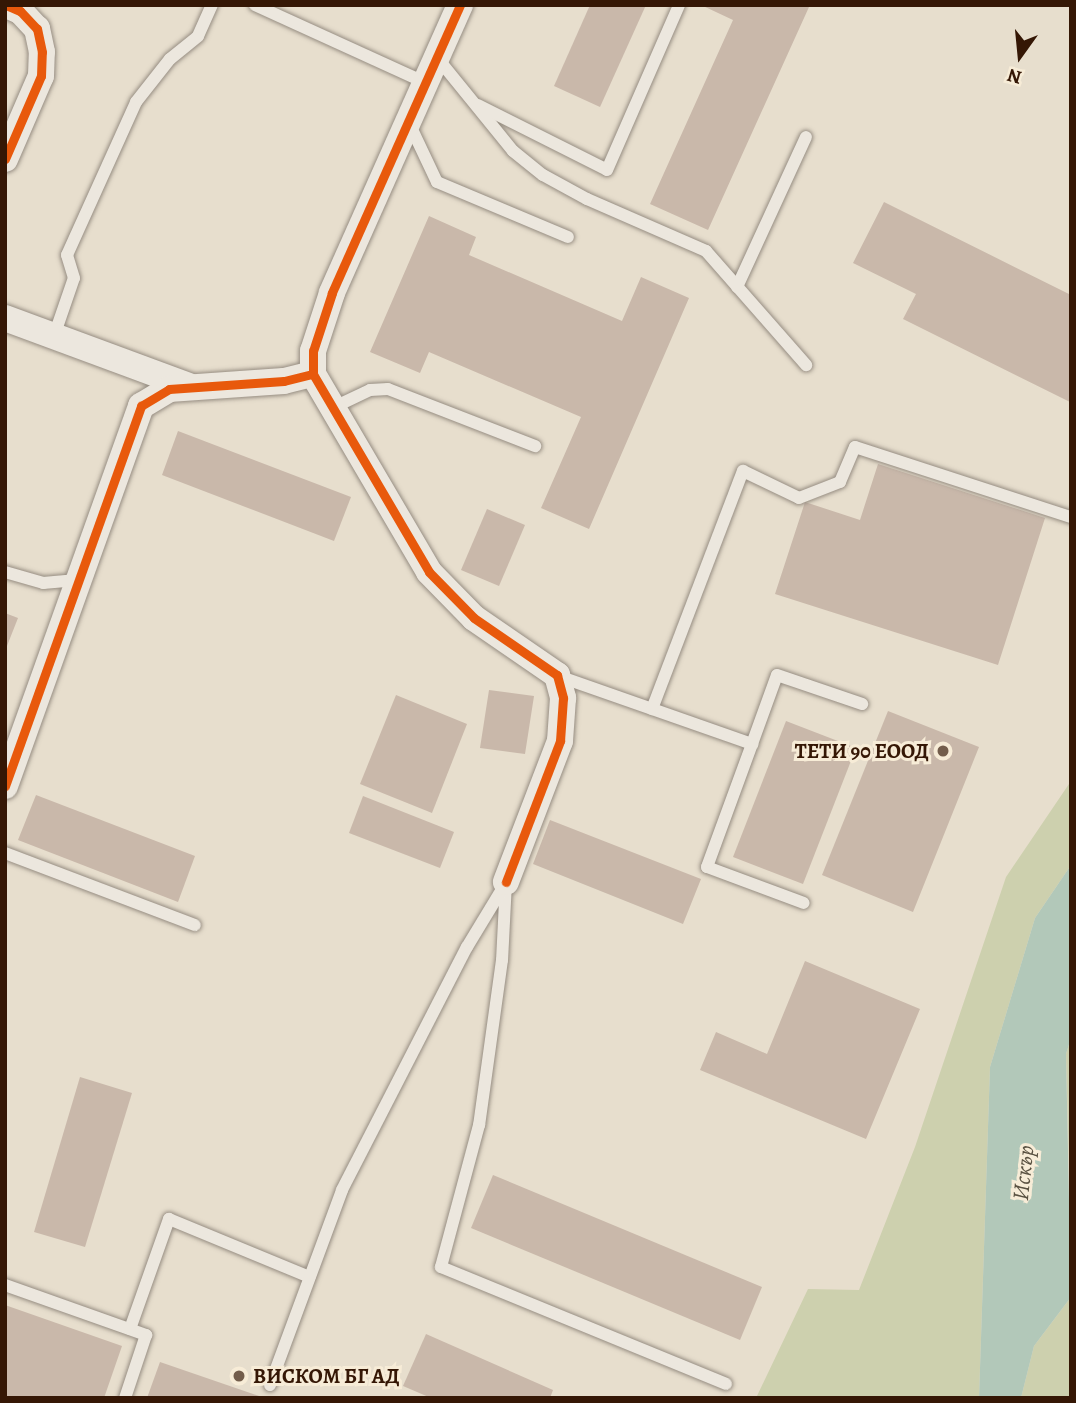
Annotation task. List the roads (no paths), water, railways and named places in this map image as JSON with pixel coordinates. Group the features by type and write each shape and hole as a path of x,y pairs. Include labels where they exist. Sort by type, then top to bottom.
{"street":[{"path":"5,159 41,76 42,52 37,29 20,11 6,5"},
{"path":"460,5 439,60 332,293 313,351 313,374 330,409 429,572 474,618 556,675 563,698 560,741 506,882"},
{"path":"5,318 189,386"},
{"path":"5,786 141,406 153,395 189,386 284,381 313,374"}],"lane":[{"path":"54,336 74,278 67,255 136,103 161,68 198,36 212,5"},
{"path":"255,5 428,84"},
{"path":"468,100 607,170 679,5"},
{"path":"439,60 468,100 513,151 543,176 706,251 806,365"},
{"path":"410,125 437,182 568,237"},
{"path":"737,287 806,137"},
{"path":"330,409 370,390 388,389 535,446"},
{"path":"652,709 743,471 799,498 840,482 855,447 1071,517"},
{"path":"5,572 43,583 77,580"},
{"path":"556,675 752,744"},
{"path":"804,903 707,867 777,675 862,704"},
{"path":"5,853 195,925"},
{"path":"270,1385 342,1190 467,947 506,882"},
{"path":"506,882 502,960 479,1125 441,1267 726,1384"},
{"path":"130,1329 169,1219 310,1277"},
{"path":"5,1285 146,1335 125,1398"}],"water":[{"name":"Искър","path":"1071,865 1071,1038 1066,1054 1071,1297 1034,1346 1021,1398 979,1398 990,1067 1035,918"}],"place":[{"name":"ТЕТИ 90 ЕООД","path":"943,751"},
{"name":"ВИСКОМ БГ АД","path":"239,1376"}]}
